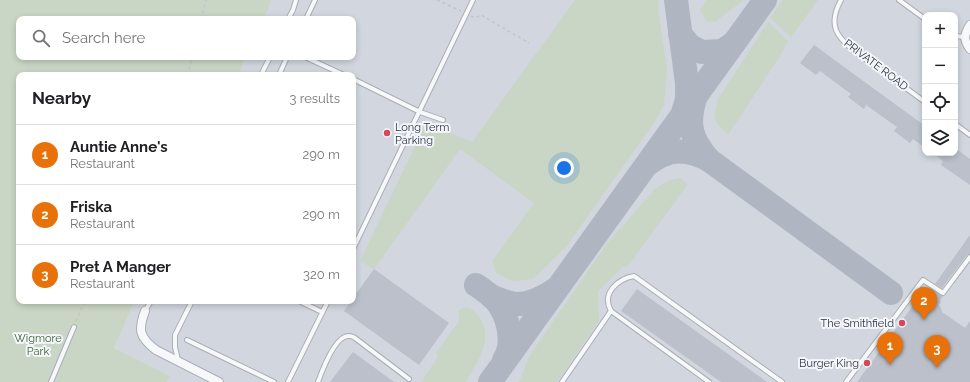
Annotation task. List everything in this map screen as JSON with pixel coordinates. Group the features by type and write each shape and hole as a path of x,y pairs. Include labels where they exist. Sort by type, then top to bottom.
{"street":[{"path":"970,25 964,37 970,49"},
{"path":"145,311 141,322 141,331 143,338 149,345 219,382"}],"lane":[{"path":"290,16 296,0"},
{"path":"307,16 315,0"},
{"path":"356,243 473,0"},
{"name":"PRIVATE ROAD","path":"841,0 834,19 836,31 839,36 851,48 922,100"},
{"path":"899,0 922,17"},
{"path":"958,36 964,37"},
{"path":"262,72 268,60"},
{"path":"280,72 286,60"},
{"path":"312,60 338,72"},
{"path":"356,81 420,112 443,120"},
{"path":"958,126 970,135"},
{"path":"846,382 923,280 943,293 970,257"},
{"path":"709,382 611,311 607,300 610,292 617,282 627,277 634,276 782,382"},
{"path":"145,311 146,304"},
{"path":"145,311 149,304"},
{"path":"178,361 175,347 175,335 190,304"},
{"path":"305,304 322,312"},
{"path":"288,382 326,304"},
{"path":"562,382 611,311"},
{"path":"51,382 74,327"},
{"path":"318,382 327,360 335,347 345,336 355,338 410,379"},
{"path":"188,340 274,382"}],"path":[{"path":"202,16 206,0"},
{"path":"437,0 475,18 481,16 529,43"},
{"path":"189,72 191,60"},
{"path":"74,327 84,304"}],"shaded area":[{"path":"272,0 970,0 970,382 167,382 169,376 114,348 134,304 356,304 356,72 239,72 245,60 356,60 356,16 265,16"}],"green space":[{"name":"Wigmore Park","path":"0,0 272,0 265,16 16,16 16,60 245,60 239,72 16,72 16,304 134,304 114,348 170,376 167,382 0,382"},
{"path":"575,0 659,0 658,9 667,69 664,105 654,123 566,247 533,279 512,281 496,273 492,261 534,203 460,149 374,269 360,261 426,123 472,142"},
{"path":"707,0 744,0 716,21 707,22 700,10"},
{"path":"783,0 818,0 791,37 770,18"},
{"path":"768,22 788,41 782,53 728,135 718,125 714,116 718,99"},
{"path":"680,178 688,184 628,266 623,267 598,291 599,321 557,382 519,382 530,355 606,245 656,188 669,180"},
{"path":"462,308 471,309 475,312 479,316 484,326 485,343 475,367 466,382 421,382 438,357 436,353 459,321 458,311"}],"building":[{"path":"814,45 922,124 922,146 913,139 910,143 894,131 897,127 866,105 864,109 848,97 851,94 820,71 816,75 800,63"},
{"path":"958,150 970,159 970,185 941,165 943,161 936,156 958,156"},
{"path":"970,235 970,254 967,255 942,288 935,284"},
{"path":"374,269 449,323 419,365 344,311 349,304 356,304 356,294"},
{"path":"637,289 767,382 721,382 621,311"},
{"path":"931,289 943,296 939,305 942,312 965,328 970,321 970,382 857,382 920,296 924,299"},
{"path":"353,352 394,382 330,382"}],"taxiway":[{"path":"676,0 687,83 687,99 683,113"},
{"path":"490,382 765,0"},
{"path":"680,34 690,46 702,52 722,51 734,43"},
{"path":"695,98 691,116 692,131 698,145 709,160"},
{"path":"648,164 663,155 678,152 693,153 709,160 891,293"},
{"path":"476,285 491,296 504,313 510,341 509,350 504,360"},
{"path":"491,296 509,303 521,304 537,300 556,289"}],"place":[{"name":"Long Term Parking","path":"387,133"},
{"name":"Friska","path":"924,320"},
{"name":"The Smithfield","path":"902,323"},
{"name":"Burger King","path":"867,363"},
{"name":"Auntie Anne's","path":"890,365"},
{"name":"Pret A Manger","path":"937,368"}]}
